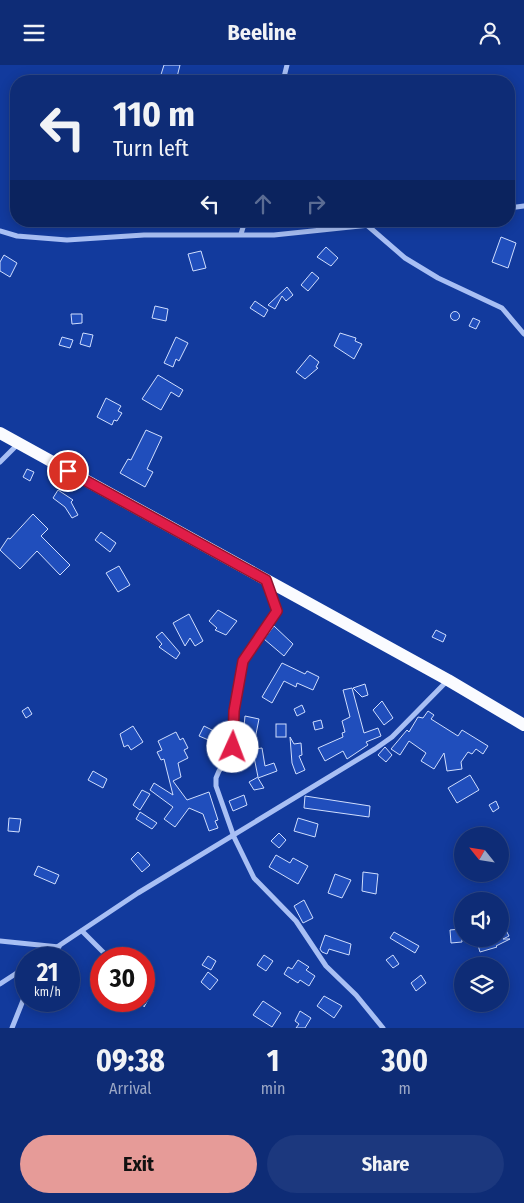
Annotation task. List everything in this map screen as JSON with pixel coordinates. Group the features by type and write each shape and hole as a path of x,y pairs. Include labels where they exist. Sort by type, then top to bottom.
{"highway":[{"path":"0,433 524,725"}],"street":[{"path":"241,234 243,227"},
{"path":"0,231 17,235 67,240 144,235 282,235 358,227"},
{"path":"369,227 405,258 438,278 502,308 524,334"},
{"path":"0,462 18,444"},
{"path":"266,580 277,611 243,661 234,711 233,751 216,778 234,837 254,878 296,921 326,966 356,995 383,1028"},
{"path":"0,941 59,947 138,893 234,837 276,807 357,761 392,737 448,681"},
{"path":"82,931 98,947"},
{"path":"0,984 15,974"},
{"path":"12,1028 18,1012"}],"building":[{"path":"164,65 180,65 178,75 161,75"},
{"path":"501,237 516,243 508,268 492,262"},
{"path":"326,247 338,258 331,266 317,257"},
{"path":"201,251 206,268 193,271 188,254"},
{"path":"4,255 17,263 10,277 0,271 0,262"},
{"path":"312,272 319,278 308,291 301,285"},
{"path":"287,287 293,295 286,301 282,296 275,309 268,305"},
{"path":"255,301 268,310 264,317 250,308"},
{"path":"155,306 168,309 166,321 152,318"},
{"path":"455,312 459,316 455,320 451,316"},
{"path":"71,314 82,314 82,323 72,324"},
{"path":"473,318 480,321 476,329 469,326"},
{"path":"83,333 93,335 90,347 80,344"},
{"path":"340,333 356,338 355,341 362,344 354,359 334,346"},
{"path":"62,337 73,340 70,348 59,345"},
{"path":"176,337 188,343 179,361 176,359 173,367 164,363"},
{"path":"310,355 319,362 316,367 318,368 305,379 296,372"},
{"path":"158,375 183,390 179,397 171,392 161,410 142,399"},
{"path":"106,398 121,406 118,411 122,413 117,421 114,420 112,425 97,417"},
{"path":"146,430 162,437 147,469 153,472 145,487 120,473 128,459 131,460"},
{"path":"27,469 34,472 30,481 23,477"},
{"path":"58,490 73,500 71,502 78,515 72,518 65,507 53,498"},
{"path":"33,514 48,529 41,536 70,565 60,575 37,551 20,569 0,550 8,538 10,539"},
{"path":"101,532 116,543 110,552 95,540"},
{"path":"119,566 130,585 118,592 106,573"},
{"path":"218,610 237,621 226,635 215,630 217,628 209,621"},
{"path":"189,614 203,641 195,646 190,638 185,646 173,623"},
{"path":"274,626 293,644 284,656 264,639"},
{"path":"436,630 446,635 443,642 432,637"},
{"path":"162,632 180,653 176,659 159,647 162,644 156,637"},
{"path":"282,663 305,674 307,671 319,677 313,690 297,683 296,687 284,681 272,703 262,697"},
{"path":"365,684 368,695 362,697 353,688"},
{"path":"352,688 364,733 378,728 381,736 366,742 368,745 347,759 343,751 325,761 318,748 343,737 342,733 345,732 342,721 350,717 343,690"},
{"path":"382,701 393,718 384,725 373,710"},
{"path":"302,705 305,712 297,716 294,709"},
{"path":"28,707 32,714 26,718 22,711"},
{"path":"428,711 434,715 431,719 458,736 462,730 488,746 483,754 476,749 472,754 468,752 461,762 462,769 447,771 444,753 434,769 421,761 426,753 409,741 400,755 391,749 407,730 409,732 418,717 423,718"},
{"path":"245,716 259,719 255,739 243,737"},
{"path":"321,720 323,728 315,730 313,722"},
{"path":"276,724 286,724 286,737 276,737"},
{"path":"133,726 143,742 131,750 128,745 124,747 120,734"},
{"path":"204,726 222,735 218,744 199,736"},
{"path":"176,732 180,740 183,738 188,748 184,750 188,758 178,763 181,777 173,781 187,800 209,792 218,820 215,821 218,828 209,831 203,814 189,808 175,827 164,819 173,807 150,790 154,783 173,795 164,759 161,760 157,752 162,750 158,741"},
{"path":"290,737 294,744 301,743 302,755 299,756 305,770 296,774 292,763"},
{"path":"385,747 392,755 386,762 378,755"},
{"path":"262,748 265,766 274,763 277,771 258,778 264,788 254,790 249,782 258,777 254,757 235,759 235,756 241,751"},
{"path":"93,771 107,779 103,788 88,780"},
{"path":"470,775 479,790 457,803 448,788"},
{"path":"142,790 150,794 140,810 133,805"},
{"path":"244,795 247,805 233,811 229,801"},
{"path":"305,796 370,806 369,817 304,808"},
{"path":"496,801 499,808 493,812 489,805"},
{"path":"140,812 157,823 152,829 136,819"},
{"path":"9,818 21,819 19,832 8,831"},
{"path":"298,818 318,824 315,837 294,831"},
{"path":"279,833 286,840 279,848 271,841"},
{"path":"138,852 150,865 142,872 131,859"},
{"path":"276,855 290,863 293,858 308,866 298,884 269,867"},
{"path":"38,866 59,875 55,884 34,875"},
{"path":"363,872 378,874 376,894 362,891"},
{"path":"335,874 351,880 342,898 328,893"},
{"path":"304,900 313,918 303,923 294,906"},
{"path":"450,930 454,930 454,943 451,943"},
{"path":"394,932 419,946 415,953 390,938"},
{"path":"325,935 351,944 349,955 329,949 327,954 322,952 320,949"},
{"path":"478,947 497,947 480,952"},
{"path":"264,955 273,961 266,971 257,965"},
{"path":"393,955 399,964 393,968 386,960"},
{"path":"208,956 216,961 211,970 202,965"},
{"path":"298,960 309,967 306,970 315,976 309,986 300,980 298,983 284,974 288,967 292,969"},
{"path":"208,972 218,980 210,990 201,982"},
{"path":"421,975 426,983 416,991 411,983"},
{"path":"324,996 342,1006 334,1018 317,1006"},
{"path":"263,1001 281,1013 272,1027 253,1015"},
{"path":"300,1011 311,1018 305,1028 296,1028 299,1024 295,1021"}],"route":[{"path":"68,471 266,580 277,611 248,651 240,670 234,711 233,747"}]}
